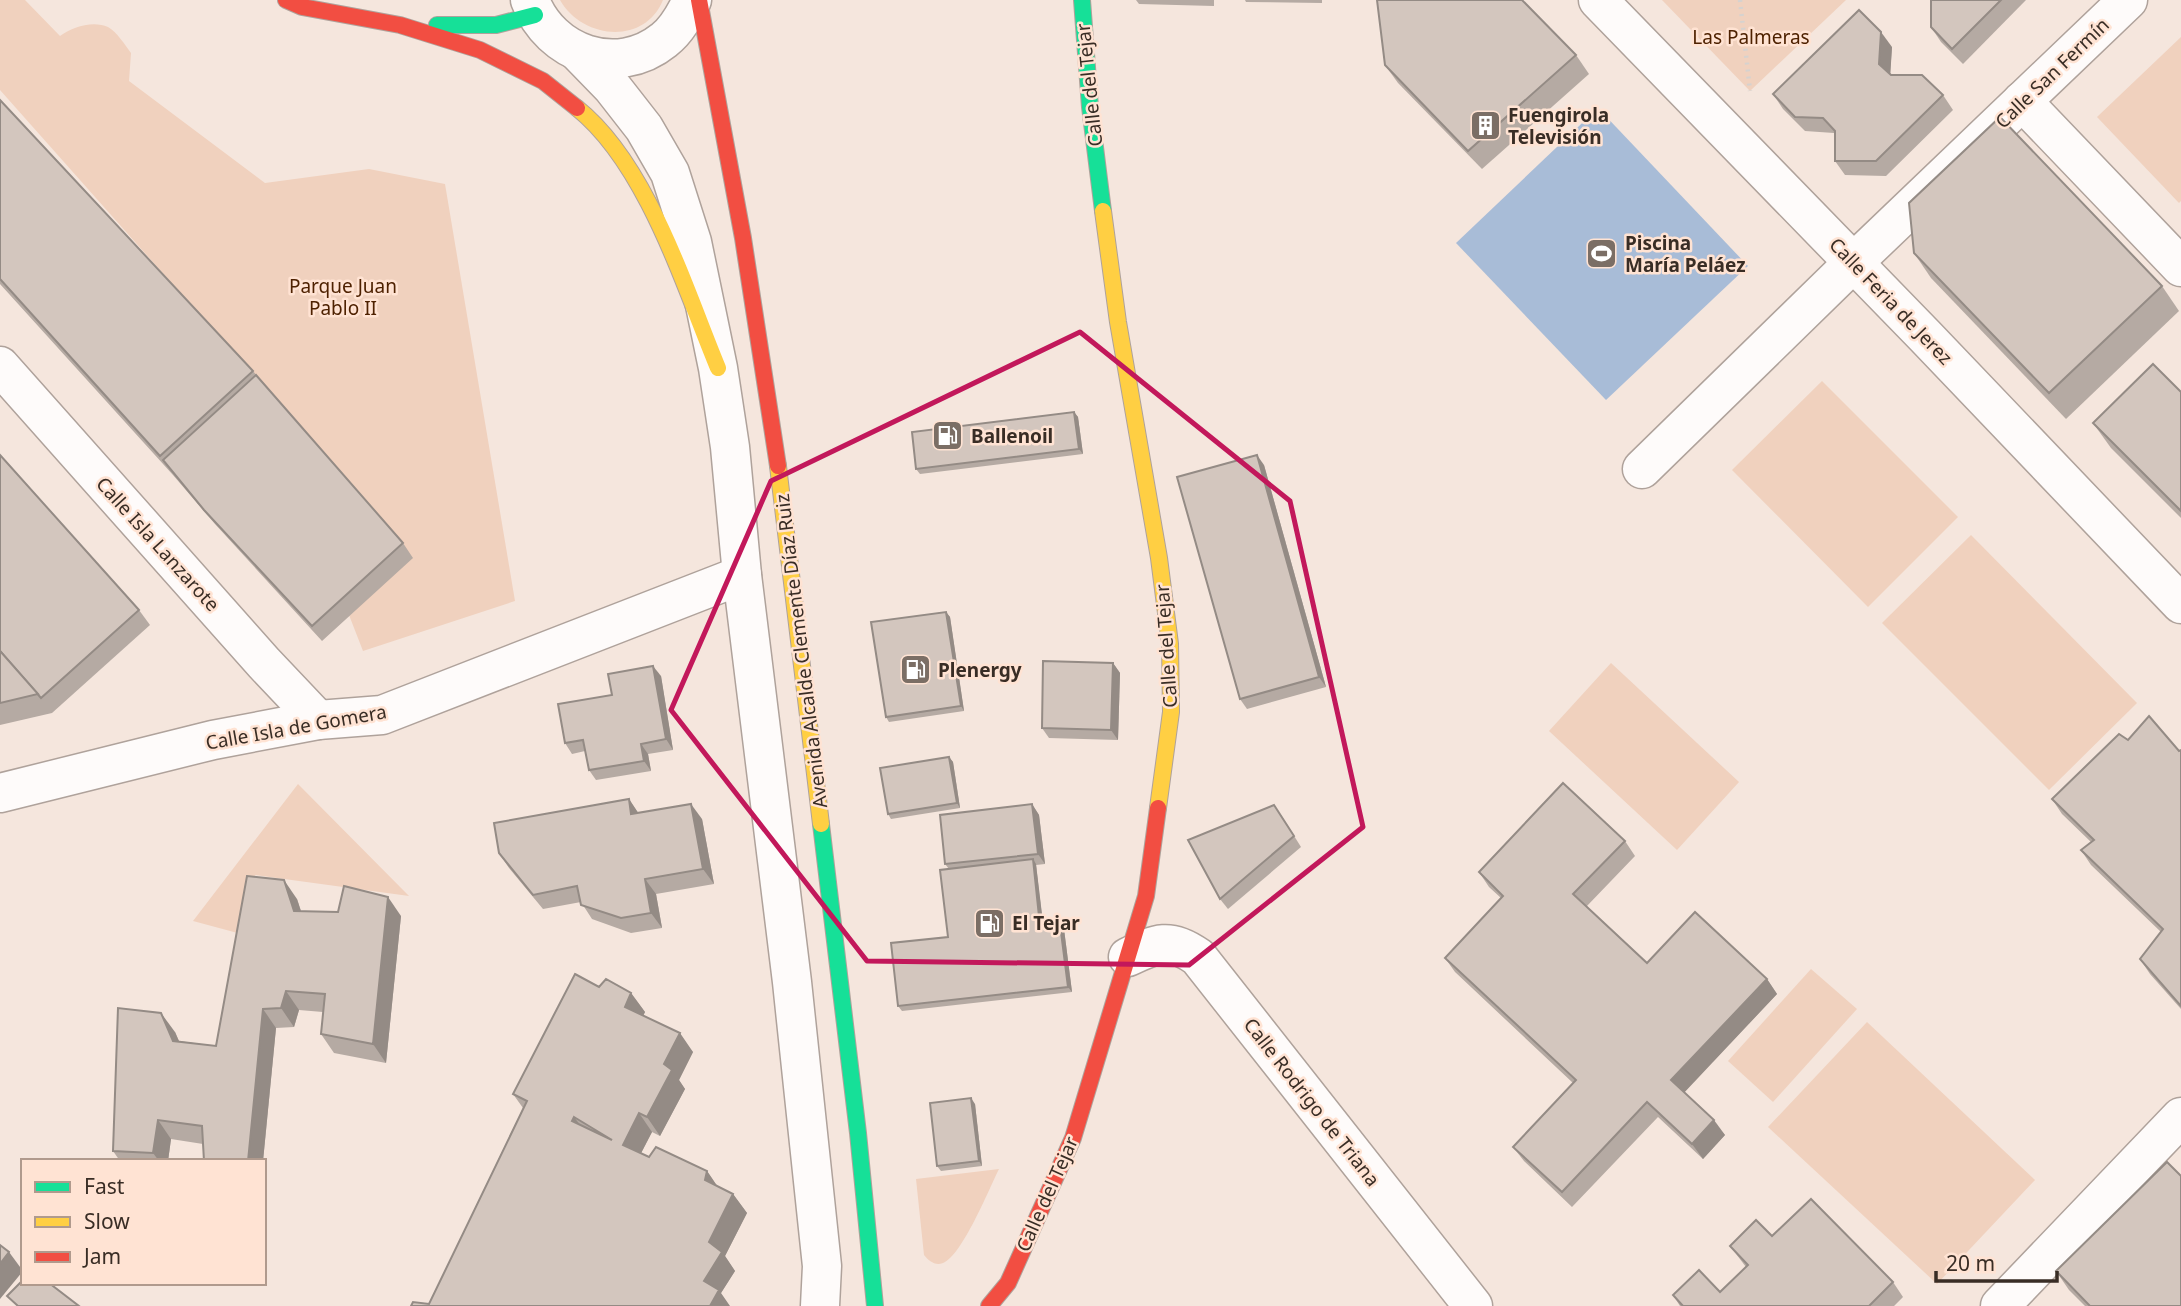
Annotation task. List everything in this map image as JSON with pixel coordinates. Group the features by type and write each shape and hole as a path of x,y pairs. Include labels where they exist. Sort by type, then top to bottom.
{"main road":[{"path":"286,0 302,7 400,25 480,50 543,81 592,120 634,175 670,248 718,368"},
{"name":"Avenida Alcalde Clemente Díaz Ruiz","path":"699,0 743,238 775,442 858,1133 875,1306"},
{"name":"Calle del Tejar","path":"989,1306 1008,1283 1073,1138 1146,896 1171,712 1170,644 1159,558 1118,322 1090,107 1082,0"},
{"path":"400,25 496,25 532,7"}],"street":[{"path":"578,52 608,58 637,54 664,40 684,18 692,0"},
{"name":"Calle Feria de Jerez","path":"1598,0 1854,262 2181,604"},
{"name":"Calle San Fermín","path":"1642,469 2128,0"},
{"path":"532,7 553,37 578,52 612,87 644,128 670,173 692,242 718,368 730,447 742,575 792,982 822,1266 820,1306"},
{"path":"2022,101 2181,267"},
{"name":"Calle Isla Lanzarote","path":"0,366 318,720"},
{"name":"Calle Isla de Gomera","path":"0,793 213,740 318,720 382,715 742,575"},
{"name":"Calle Rodrigo de Triana","path":"1128,957 1165,942 1183,946 1198,957 1473,1306"},
{"path":"2021,1298 2175,1135"}],"path":[{"path":"1740,0 1750,91"}],"highlighted area":[{"path":"1080,332 1290,501 1363,827 1189,965 867,961 671,710 771,481"}],"green space":[{"name":"Parque Juan Pablo II","path":"0,0 25,0 60,36 89,24 111,29 131,53 129,81 265,183 369,169 445,184 515,601 363,651 349,615 310,439 0,90"},
{"path":"560,0 663,0 654,15 642,25 613,32 583,23 570,13"},
{"name":"Las Palmeras","path":"1662,0 1846,0 1750,91"},
{"path":"2181,37 2181,201 2179,203 2097,117"},
{"path":"1822,381 1958,517 1868,607 1732,470"},
{"path":"1971,535 2137,703 2049,790 1882,623"},
{"path":"1611,663 1739,782 1677,850 1549,731"},
{"path":"298,784 409,896 255,875 245,935 193,921"},
{"path":"1811,969 1857,1009 1773,1102 1728,1061"},
{"path":"1867,1022 2035,1180 1937,1284 1768,1127"},
{"path":"999,1169 958,1248 943,1263 930,1261 924,1255 916,1179"}],"water":[{"name":"Piscina María Peláez","path":"1598,108 1748,266 1606,400 1456,243"}],"building":[{"name":"Fuengirola Televisión","path":"1377,0 1522,0 1576,55 1468,151 1385,65"},
{"path":"1931,0 2001,0 1952,49 1931,27"},
{"path":"1859,10 1881,32 1879,64 1891,75 1922,75 1943,95 1876,161 1835,161 1835,131 1823,118 1795,117 1773,94"},
{"path":"0,100 253,371 160,456 0,279"},
{"path":"2000,117 2162,286 2049,393 1914,253 1909,203"},
{"path":"2153,364 2181,392 2181,511 2093,423"},
{"path":"256,375 403,543 312,626 204,510 163,460"},
{"path":"1074,412 1079,449 916,469 912,432"},
{"path":"0,455 139,610 41,698 0,651"},
{"path":"1257,455 1319,677 1240,699 1177,477"},
{"path":"946,612 961,706 886,717 871,622"},
{"path":"0,651 38,694 0,703"},
{"path":"1043,661 1113,663 1111,730 1042,728"},
{"path":"653,666 666,739 641,744 644,761 589,770 583,740 565,743 558,704 612,695 608,674"},
{"path":"2149,716 2179,751 2181,750 2181,1006 2140,959 2163,929 2081,850 2094,840 2052,799 2119,734 2128,740"},
{"path":"949,757 957,803 888,814 880,768"},
{"path":"1563,783 1625,841 1573,894 1647,963 1695,912 1767,979 1671,1080 1714,1120 1692,1144 1647,1102 1562,1192 1513,1147 1576,1080 1445,958 1503,896 1479,872"},
{"path":"629,799 631,814 691,804 703,869 645,879 651,913 621,918 581,905 577,886 533,895 499,853 494,823"},
{"path":"1032,804 1038,854 945,864 940,815"},
{"path":"1274,805 1294,836 1220,899 1188,840"},
{"path":"1033,859 1040,926 1060,924 1068,987 898,1006 891,943 948,937 940,870"},
{"path":"247,876 284,880 294,911 338,912 344,886 388,897 373,1044 321,1034 325,994 286,991 281,1008 263,1009 248,1159 204,1159 202,1126 158,1120 153,1153 113,1151 118,1008 161,1013 173,1041 216,1046"},
{"path":"575,974 599,987 606,979 631,993 625,1007 680,1033 664,1064 672,1070 647,1117 639,1113 623,1145 649,1157 656,1147 707,1171 705,1180 733,1194 709,1242 722,1252 704,1281 719,1290 710,1306 411,1306 413,1302 429,1304 527,1101 513,1094","holes":["574,1117 612,1140 572,1121"]},
{"path":"971,1098 979,1161 937,1166 930,1103"},
{"path":"2167,1162 2181,1176 2181,1306 2090,1306 2056,1271"},
{"path":"1811,1199 1893,1282 1869,1306 1683,1306 1673,1295 1699,1270 1720,1292 1748,1265 1730,1246 1756,1220 1772,1236"},
{"path":"0,1245 9,1252 0,1264"},
{"path":"21,1282 21,1285 52,1285 79,1306 18,1306 7,1296"}],"traffic: fast":[{"path":"1082,0 1090,107 1103,211"},
{"path":"437,25 496,25 535,15"},
{"path":"821,824 858,1133 875,1306"}],"traffic: slow":[{"path":"577,108 602,132 643,193 677,264 718,368"},
{"path":"1103,211 1118,322 1159,558 1170,644 1171,712 1158,808"},
{"path":"778,466 821,824"}],"traffic: jam":[{"path":"286,0 302,7 400,25 480,50 543,81 577,108"},
{"path":"699,0 743,238 778,466"},
{"path":"989,1306 1008,1283 1073,1138 1146,896 1158,808"}],"place":[{"name":"Fuengirola Televisión","path":"1485,126"},
{"name":"Piscina María Peláez","path":"1602,254"},
{"name":"Ballenoil","path":"948,436"},
{"name":"Plenergy","path":"915,670"},
{"name":"El Tejar","path":"989,923"}]}
